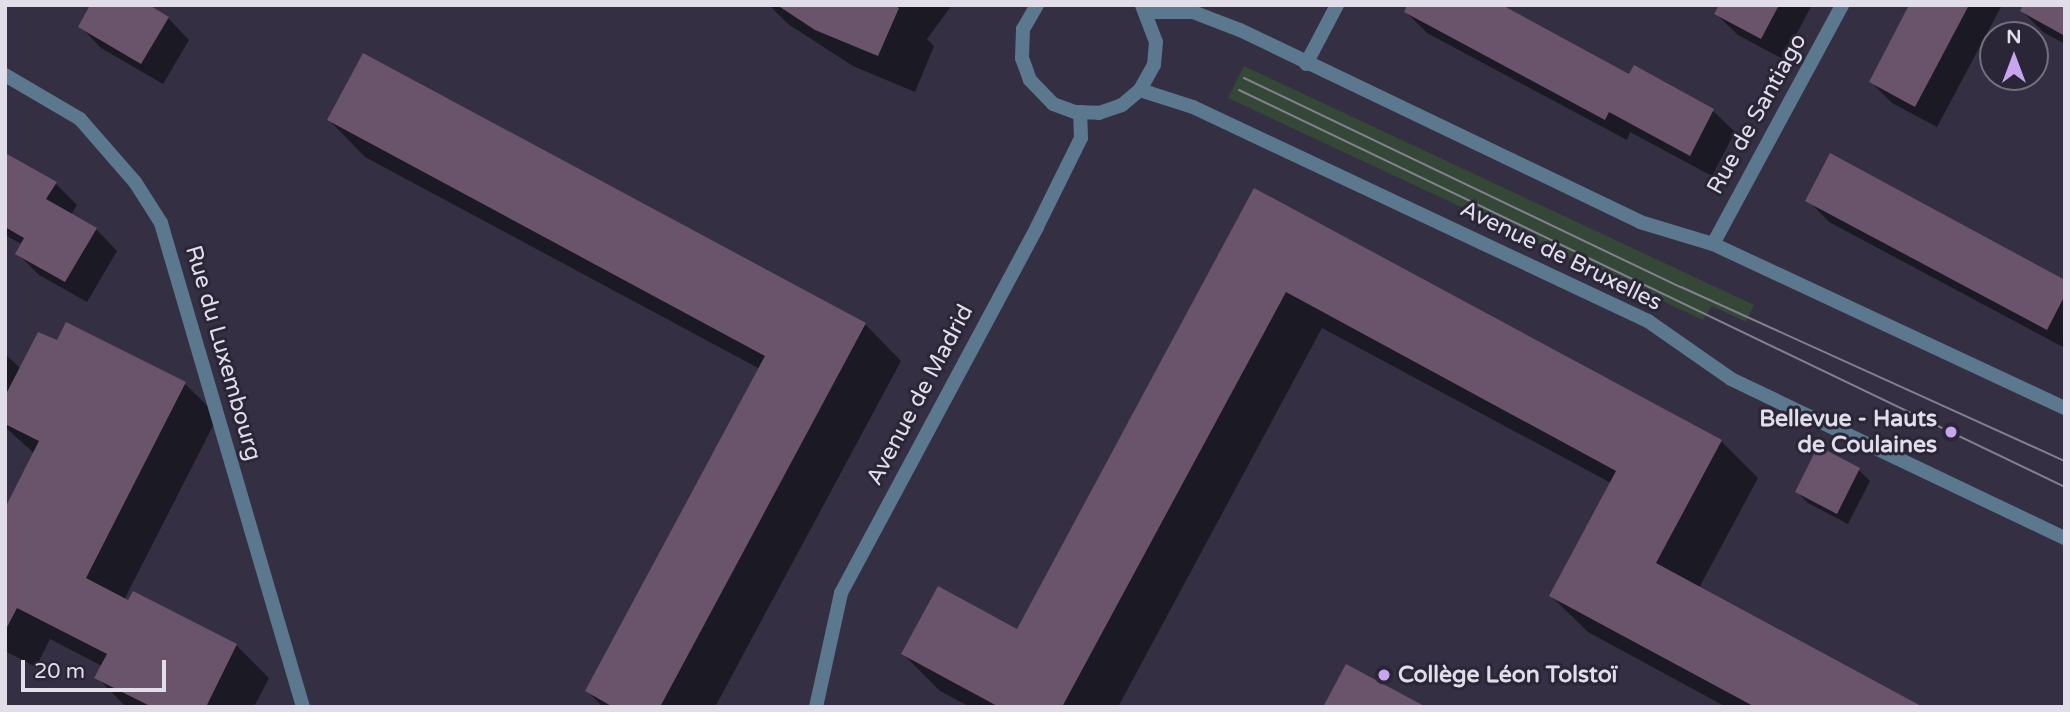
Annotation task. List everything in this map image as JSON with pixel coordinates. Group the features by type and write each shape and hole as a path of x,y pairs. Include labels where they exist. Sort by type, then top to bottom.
{"street":[{"path":"1037,5 1023,29 1022,58 1030,80 1053,104 1080,112 1099,113 1122,105 1140,90 1154,65 1156,42 1144,9 1193,12 1240,30 1640,222 1713,244 2065,408"},
{"path":"1306,64 1337,5"},
{"name":"Rue de Santiago","path":"1713,244 1842,5"},
{"name":"Rue du Luxembourg","path":"5,75 80,119 135,182 161,223 303,707"},
{"name":"Avenue de Bruxelles","path":"1140,90 1193,107 1647,321 1731,379 2065,538"},
{"name":"Avenue de Madrid","path":"816,707 841,593 1037,227 1081,138 1080,112"}],"green space":[{"path":"1244,66 1754,305 1746,322 1712,306 1703,320 1228,98"}],"building":[{"path":"90,5 149,5 169,17 141,64 78,27"},
{"path":"777,5 894,5 899,8 878,56 815,30"},
{"path":"1407,5 1502,5 1629,74 1634,65 1714,109 1690,156 1609,112 1605,120 1404,12"},
{"path":"1719,5 1779,5 1761,39 1714,14"},
{"path":"1909,5 1969,5 1915,107 1869,82"},
{"path":"2023,5 2065,5 2065,36 2049,27 2049,21 2038,21 2020,11"},
{"path":"363,53 866,323 660,707 613,707 585,691 765,356 327,120"},
{"path":"1830,153 2065,280 2065,295 2047,330 1805,201"},
{"path":"7,154 57,182 46,199 97,228 65,282 15,254 24,238 5,227"},
{"path":"1254,188 1722,440 1656,563 1923,707 1755,707 1549,596 1616,471 1286,292 1062,707 999,707 901,654 938,586 1017,629"},
{"path":"66,322 186,382 86,578 128,600 133,591 237,644 206,707 152,707 94,678 107,654 17,608 5,631 5,508 39,441 5,424 5,396 38,332 57,340"},
{"path":"1818,446 1860,468 1837,514 1795,492"},
{"path":"1346,664 1426,707 1323,707"}],"tram line":[{"path":"1244,78 1681,287 2065,461"},
{"path":"1239,90 2065,487"}],"place":[{"name":"Bellevue - Hauts de Coulaines","path":"1951,432"},
{"name":"Collège Léon Tolstoï","path":"1384,675"}]}
